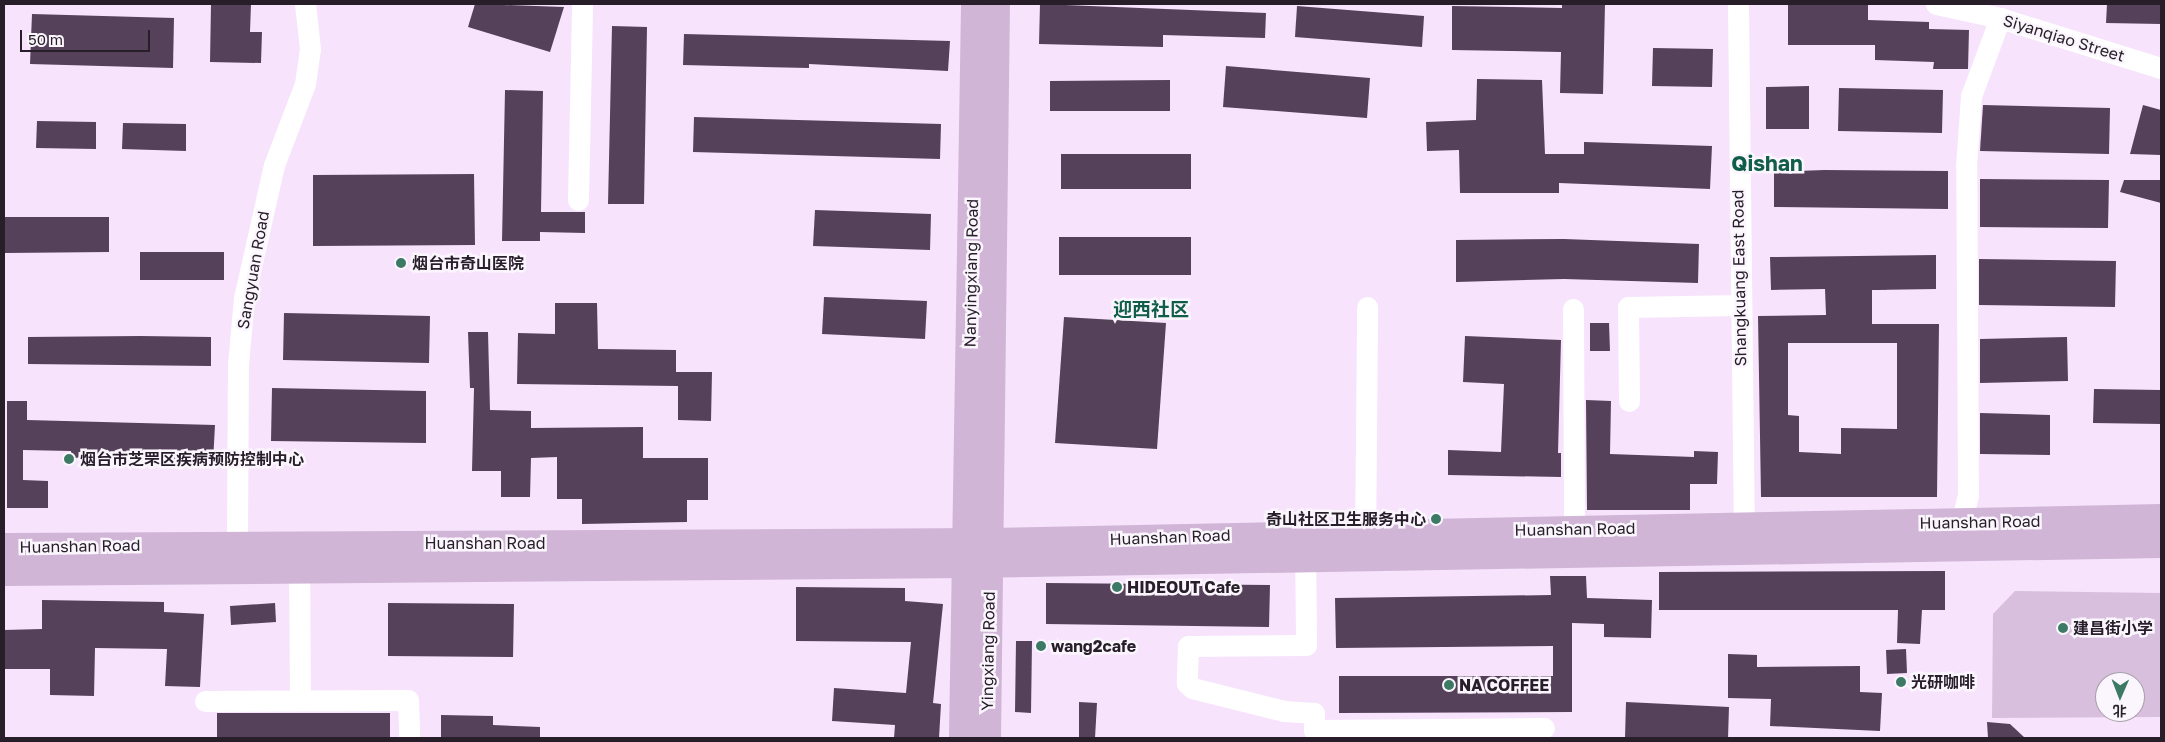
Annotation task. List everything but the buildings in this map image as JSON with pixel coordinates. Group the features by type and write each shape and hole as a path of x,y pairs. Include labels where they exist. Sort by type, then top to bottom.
{"main road":[{"name":"Nanyingxiang Road","path":"975,4 977,553"},
{"name":"Nanyingxiang Road","path":"977,553 996,4"},
{"name":"Huanshan Road","path":"1365,545 1574,529 1744,539 1950,523 2161,518"},
{"name":"Huanshan Road","path":"4,572 299,556 977,553 1744,539 2161,544"},
{"name":"Huanshan Road","path":"4,547 237,543 299,556"},
{"name":"Yingxiang Road","path":"963,738 977,553"},
{"name":"Yingxiang Road","path":"977,553 987,738"}],"street":[{"name":"Sangyuan Road","path":"237,543 237,392 244,298 274,165 304,84 310,49 305,4"},
{"path":"578,200 582,4"},
{"name":"Shangkuang East Road","path":"1738,4 1739,305 1744,539"},
{"name":"Siyanqiao Street","path":"1936,4 2000,18 2161,68"},
{"path":"1950,523 1963,515 1968,495 1966,166 1971,96 2000,18"},
{"path":"1629,401 1628,307 1739,305"},
{"path":"1365,545 1367,307"},
{"path":"1573,309 1574,529"},
{"path":"1305,546 1306,645 1188,646 1187,683 1192,688 1284,711 1314,713 1314,730 1544,728"},
{"path":"299,556 300,700"},
{"path":"205,701 408,700 409,738"}],"shaded area":[{"path":"2015,591 2161,593 2161,717 2145,717 2145,672 2095,672 2095,717 1992,718 1993,614"}],"place":[{"name":"烟台市奇山医院","path":"401,263"},
{"name":"烟台市芝罘区疾病预防控制中心","path":"69,459"},
{"name":"奇山社区卫生服务中心","path":"1436,519"},
{"name":"HIDEOUT Cafe","path":"1117,587"},
{"name":"建昌街小学","path":"2063,628"},
{"name":"wang2cafe","path":"1041,646"},
{"name":"光研咖啡","path":"1901,682"},
{"name":"NA COFFEE","path":"1449,685"}],"district":[{"name":"Qishan","path":"1767,163"},
{"name":"迎西社区","path":"1151,309"}]}
